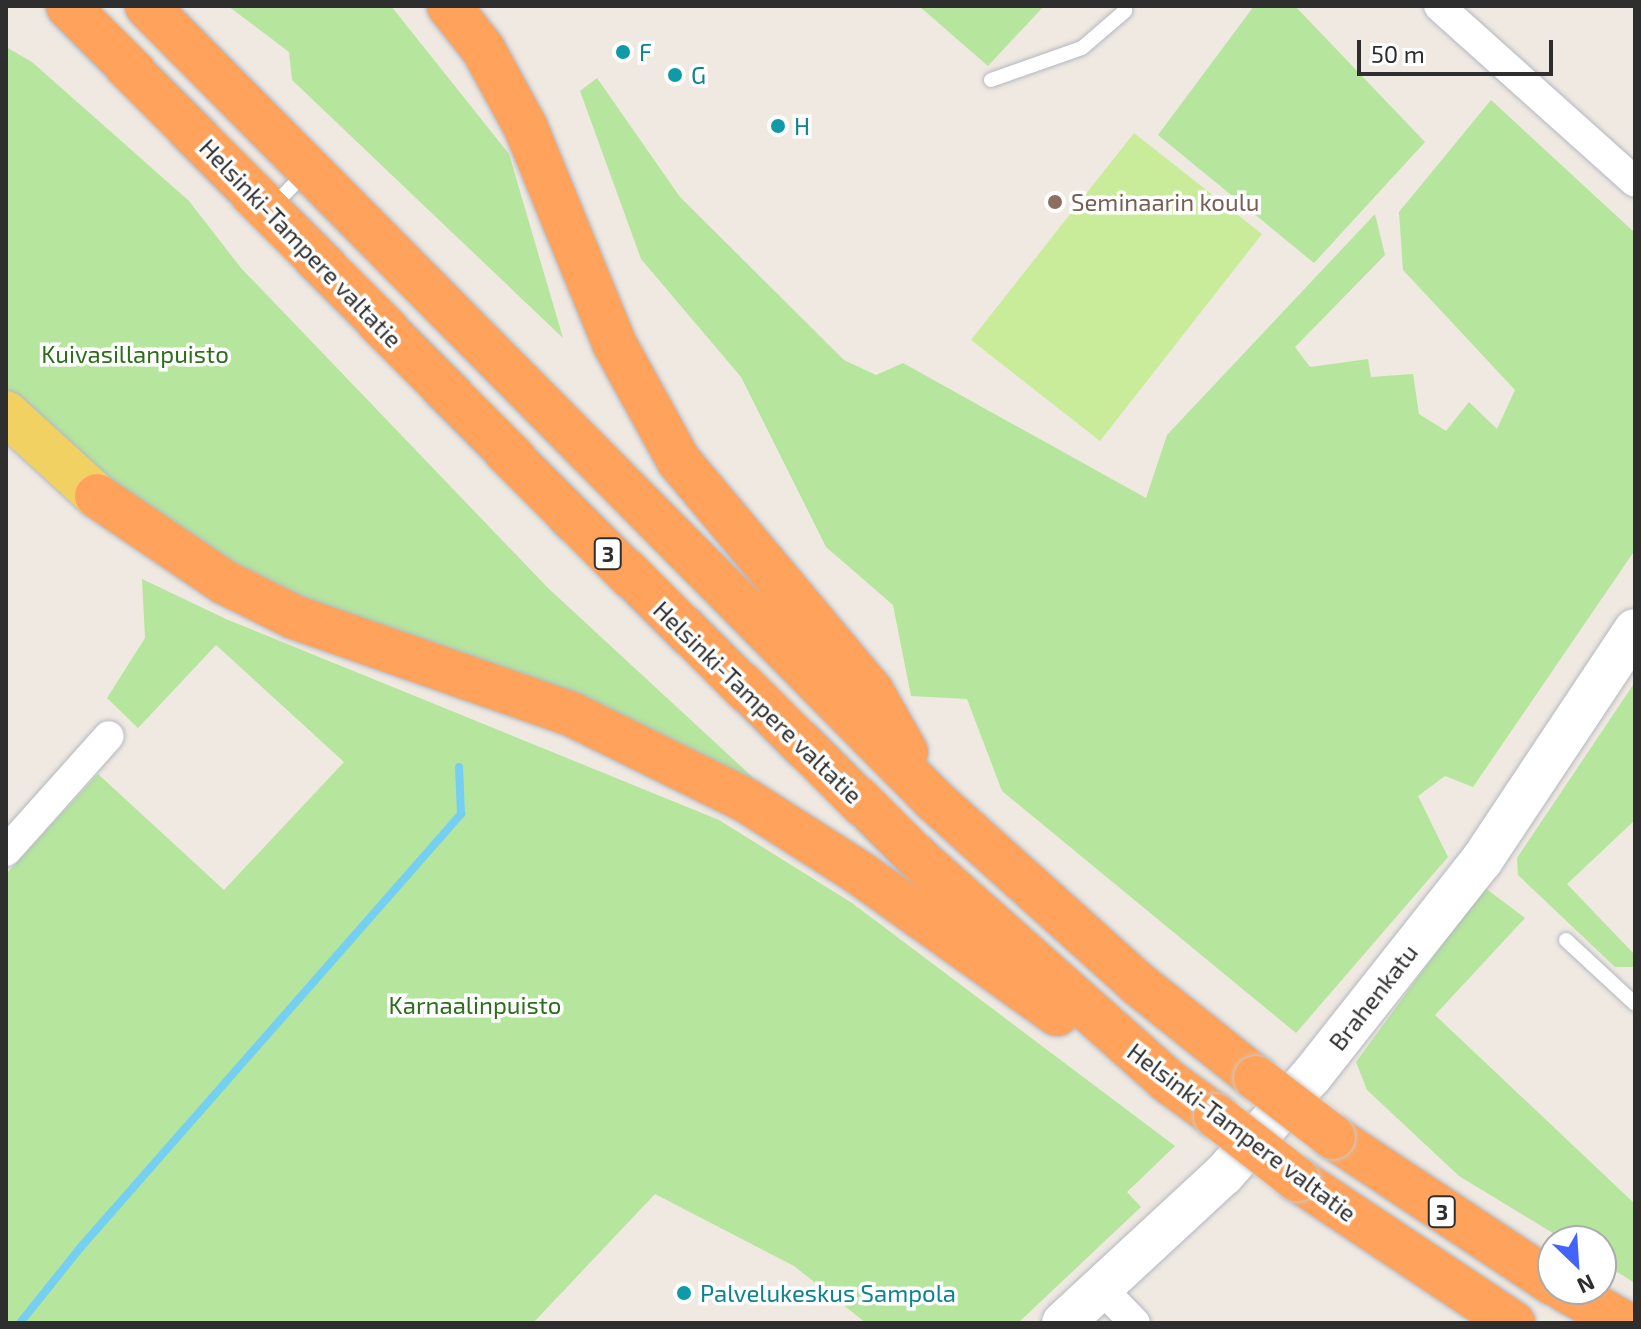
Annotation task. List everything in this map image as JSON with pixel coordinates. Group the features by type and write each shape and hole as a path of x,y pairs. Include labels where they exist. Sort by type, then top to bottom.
{"highway":[{"name":"Helsinki-Tampere valtatie","path":"68,6 789,733 919,859 1168,1081 1297,1179 1513,1323"},
{"name":"3","path":"147,6 933,799 1137,983 1256,1078 1333,1137 1537,1272"},
{"path":"449,6 483,49 526,128 614,343 679,461 872,692 933,799"},
{"path":"97,496 224,582 294,617 571,714 747,801 884,890 1040,1004 1168,1081"},
{"path":"1592,1305 1624,1323"}],"main road":[{"path":"6,413 97,496"},
{"name":"Brahenkatu","path":"1063,1323 1224,1174 1312,1075 1482,860 1635,630"}],"street":[{"path":"1439,6 1635,182"},
{"path":"6,851 109,736"},
{"path":"1100,1287 1135,1323"}],"lane":[{"path":"991,80 1082,48 1125,11"},
{"path":"268,210 309,170"},
{"path":"1566,940 1635,1004"}],"green space":[{"path":"228,6 391,6 509,154 563,338 292,80 289,52"},
{"path":"919,6 1044,6 988,66"},
{"path":"1254,6 1295,6 1425,142 1314,263 1158,135"},
{"name":"Kuivasillanpuisto","path":"6,47 32,62 189,201 241,268 548,588 773,796 306,602 238,568 132,503 6,393"},
{"path":"597,78 680,197 844,360 876,375 903,363 1146,498 1167,435 1375,214 1385,255 1295,347 1310,367 1368,359 1371,377 1413,374 1419,414 1446,431 1469,402 1497,429 1515,390 1403,270 1399,212 1491,100 1635,233 1635,550 1473,787 1445,776 1418,796 1448,857 1296,1033 1002,791 967,699 911,696 893,605 826,547 741,377 641,259 580,91"},
{"path":"1134,133 1262,234 1100,441 971,340"},
{"name":"Karnaalinpuisto","path":"142,579 226,619 719,820 852,903 1175,1146 1127,1192 1141,1207 1018,1323 866,1323 794,1266 655,1194 533,1323 6,1323 6,874 98,774 224,890 344,762 216,645 138,728 107,698 145,638"},
{"path":"1635,682 1635,820 1567,884 1635,955 1635,967 1615,967 1518,875 1517,858"},
{"path":"1484,887 1525,918 1435,1015 1635,1204 1635,1283 1617,1272 1617,1225 1540,1225 1459,1176 1367,1090 1356,1062"}],"waterway":[{"path":"20,1323 80,1248 461,814 459,767"}],"place":[{"name":"F","path":"623,52"},
{"name":"G","path":"675,75"},
{"name":"H","path":"778,126"},
{"name":"Seminaarin koulu","path":"1055,202"},
{"name":"Palvelukeskus Sampola","path":"684,1293"}]}
